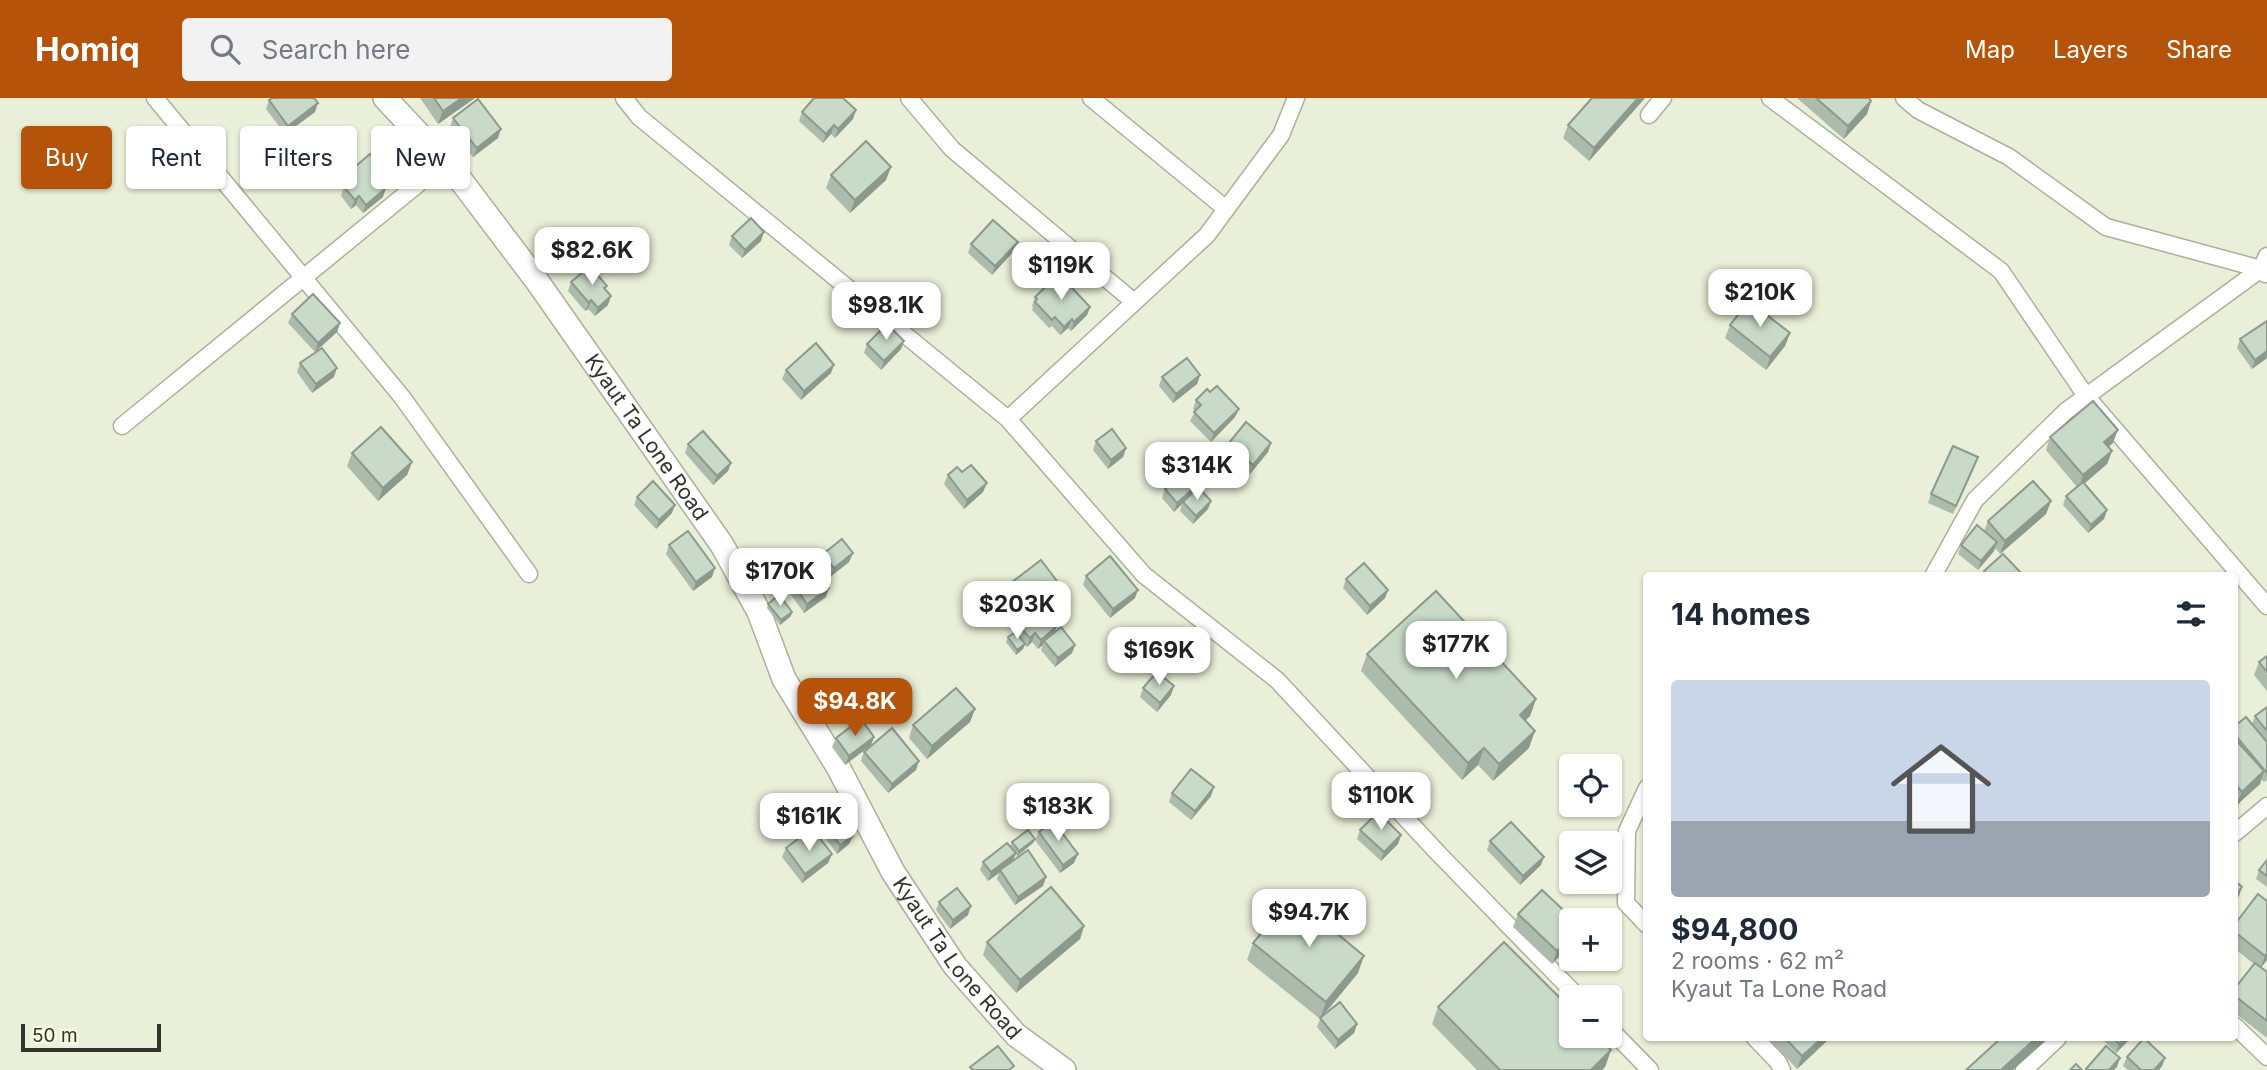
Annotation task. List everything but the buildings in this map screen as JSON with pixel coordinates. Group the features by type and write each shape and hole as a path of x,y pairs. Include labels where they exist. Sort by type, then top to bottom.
{"main road":[{"name":"Kyaut Ta Lone Road","path":"386,98 412,126"},
{"name":"Kyaut Ta Lone Road","path":"466,189 537,281 722,545 759,612 784,679 838,767 893,872 955,966 1016,1035 1064,1070"}],"street":[{"path":"155,98 402,397 528,573"},
{"path":"624,98 639,117 1008,419 1144,575 1277,680 1437,852 1567,985"},
{"path":"909,98 952,149 1134,302"},
{"path":"1091,98 1226,209"},
{"path":"1008,419 1207,234 1281,135 1296,98"},
{"path":"1648,114 1663,98"},
{"path":"1770,98 2001,271 2086,396 2238,572"},
{"path":"1904,98 1918,110 2009,156 2106,227 2265,267"},
{"path":"122,426 412,189"},
{"path":"1935,572 1975,500 2066,411 2265,267"},
{"path":"2238,572 2267,606"},
{"path":"1643,797 1627,831 1626,903 1643,921"},
{"path":"2238,830 2267,806"},
{"path":"2238,1029 2267,1057"},
{"path":"1622,1041 1650,1070"},
{"path":"1758,1041 1782,1070"},
{"path":"2024,1070 2054,1041"}]}
